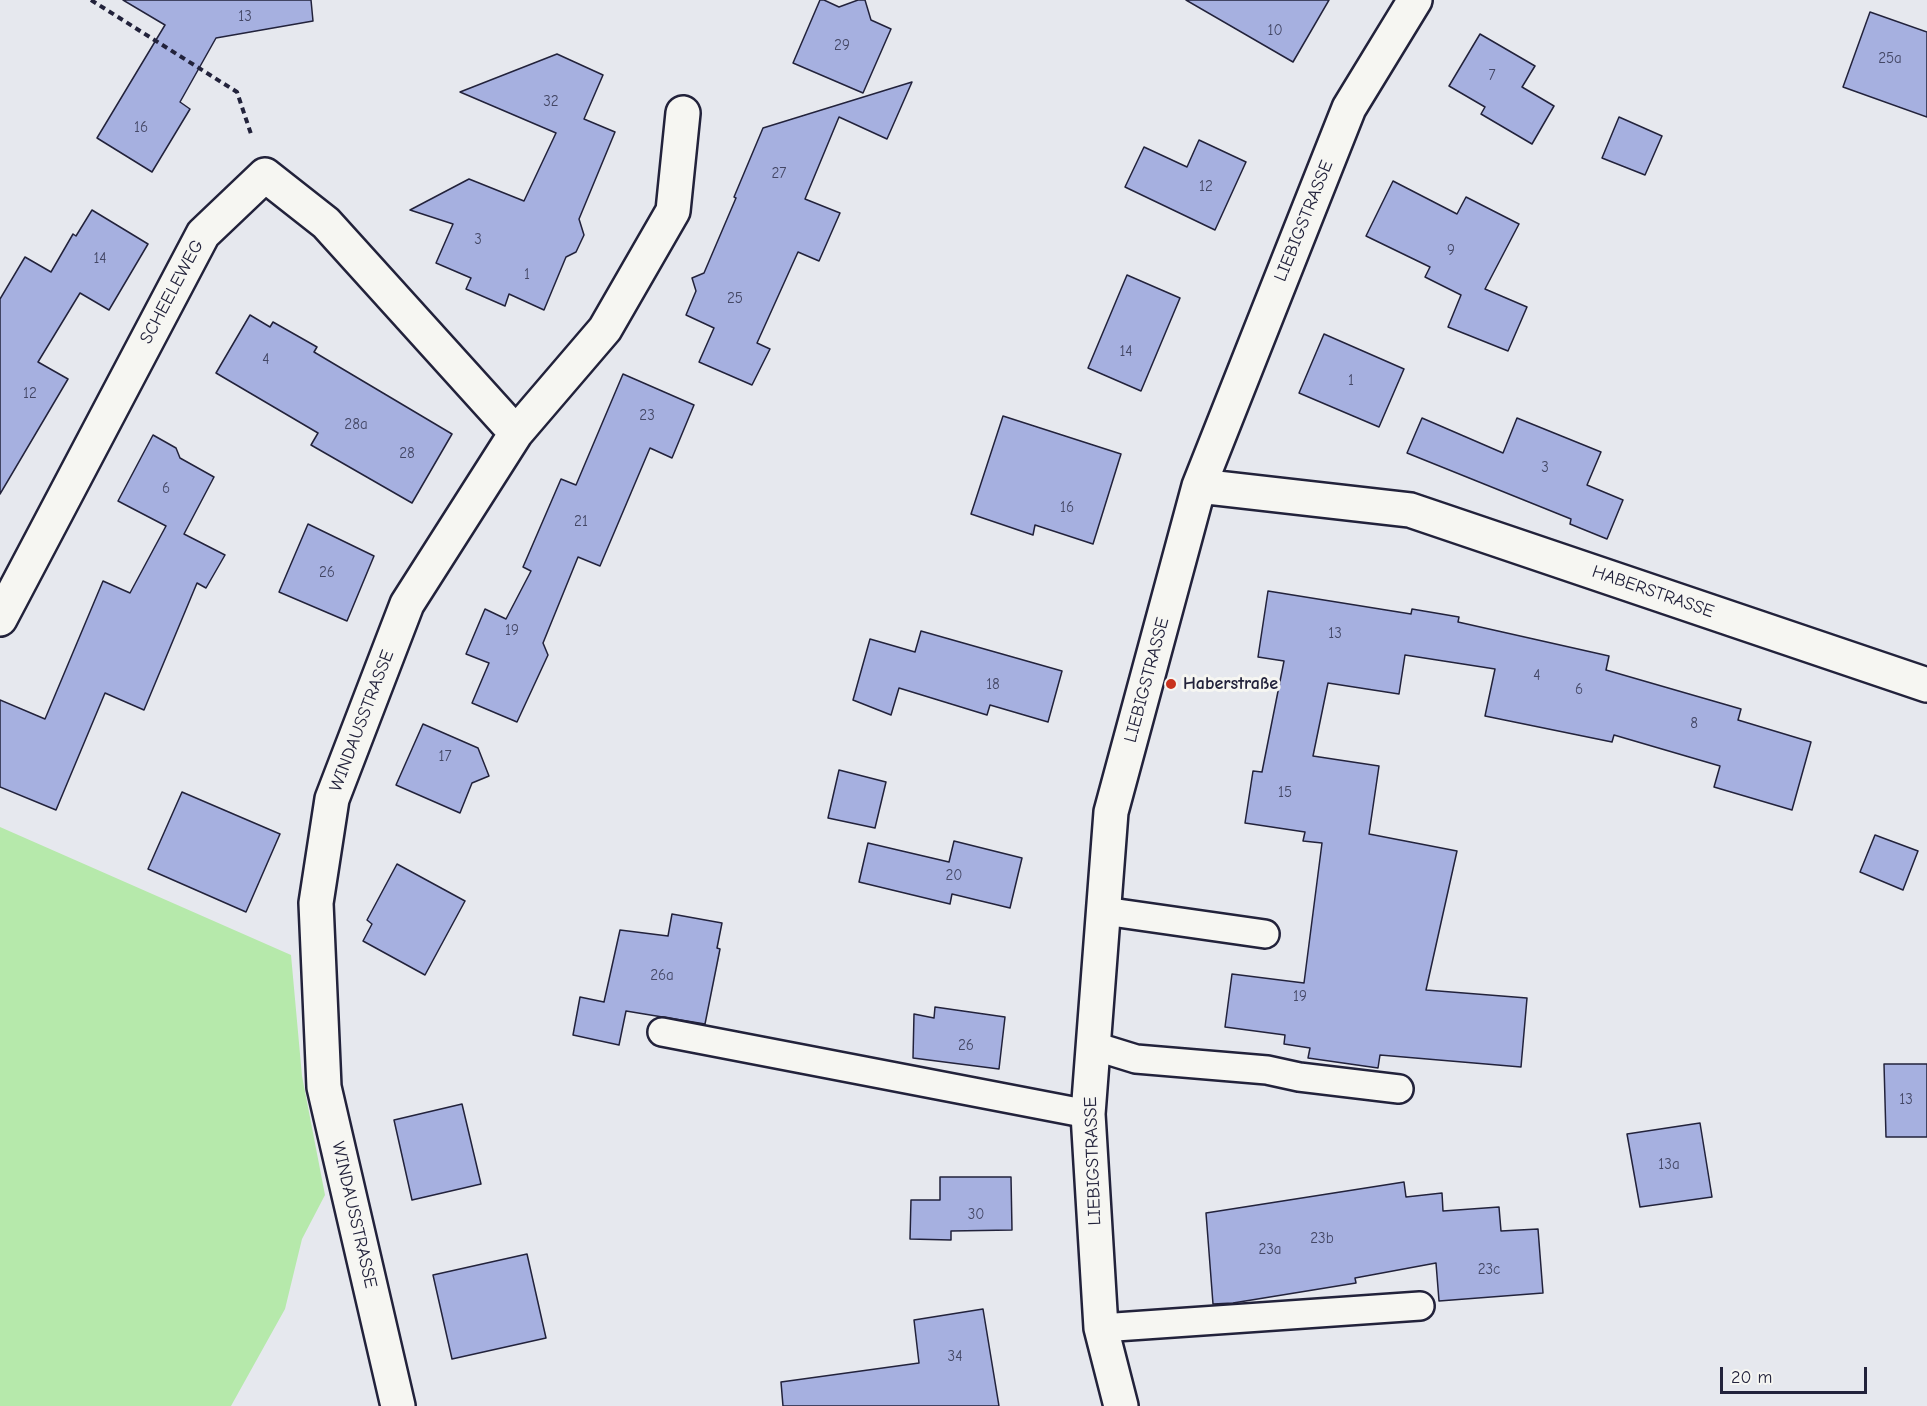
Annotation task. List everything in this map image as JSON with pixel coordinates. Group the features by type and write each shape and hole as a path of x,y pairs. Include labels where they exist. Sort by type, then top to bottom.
{"street":[{"name":"LIEBIGSTRASSE","path":"1121,1406 1101,1328 1088,1114 1111,812 1199,486 1349,108 1415,0"},
{"name":"WINDAUSSTRASSE","path":"398,1406 324,1087 316,903 332,799 408,604 516,433 605,329 673,211 683,113"},
{"path":"265,175 326,223 516,433"},
{"name":"SCHEELEWEG","path":"0,619 203,234 265,175"},
{"name":"HABERSTRASSE","path":"1199,486 1410,510 1927,685"}],"lane":[{"path":"1104,911 1265,934"},
{"path":"662,1032 1088,1114"},
{"path":"1094,1046 1136,1059 1267,1070 1299,1077 1399,1089"},
{"path":"1101,1328 1420,1306"}],"path":[{"path":"92,0 237,92 265,175"}],"green space":[{"path":"0,827 291,955 302,1076 325,1195 302,1239 285,1309 231,1406 0,1406"}],"building":[{"path":"123,0 311,0 313,21 216,38 180,102 190,109 152,172 97,138 165,25"},
{"path":"820,0 839,7 858,0 865,0 871,20 891,29 863,93 793,63"},
{"path":"1186,0 1329,0 1293,62"},
{"path":"1870,12 1927,32 1927,117 1843,87"},
{"path":"1480,34 1535,66 1522,87 1554,106 1532,144 1481,114 1485,107 1449,86"},
{"path":"557,54 603,75 584,119 615,132 579,219 584,235 576,252 566,257 544,310 509,294 505,306 466,289 471,278 436,263 453,224 410,210 469,179 524,201 556,133 460,92"},
{"path":"912,82 887,139 839,117 805,199 840,213 819,261 798,252 757,343 770,349 752,385 699,362 714,328 686,315 696,291 692,278 704,273 763,128"},
{"path":"1619,117 1662,136 1645,175 1602,158"},
{"path":"1199,140 1246,162 1215,230 1125,187 1144,147 1187,167"},
{"path":"1393,181 1457,214 1466,197 1519,224 1485,289 1527,307 1508,351 1448,327 1461,295 1425,277 1430,267 1366,236"},
{"path":"92,210 148,244 109,310 80,293 38,362 68,379 0,494 0,299 25,257 51,272 73,234 76,236"},
{"path":"1127,275 1180,298 1141,391 1088,368"},
{"path":"250,315 270,327 273,322 317,347 314,352 452,434 412,503 311,445 318,433 216,373"},
{"path":"1324,334 1404,369 1379,427 1299,393"},
{"path":"623,374 694,405 672,458 650,448 600,566 578,557 543,643 548,655 517,722 472,703 489,663 466,654 485,609 506,619 531,571 523,567 561,479 576,485"},
{"path":"1003,416 1121,454 1093,544 1035,525 1033,535 971,514"},
{"path":"1422,418 1503,453 1517,418 1601,452 1587,485 1623,500 1607,539 1570,524 1571,519 1407,453"},
{"path":"153,435 176,448 180,458 214,477 184,534 225,555 206,588 197,583 144,710 105,693 56,810 0,787 0,700 45,719 103,581 130,593 166,526 118,501"},
{"path":"308,524 374,556 347,621 279,592"},
{"path":"1268,591 1411,614 1412,609 1459,617 1458,622 1609,656 1606,670 1741,709 1738,720 1811,742 1792,810 1714,787 1720,766 1614,735 1612,742 1485,716 1495,669 1405,655 1399,694 1328,683 1313,756 1379,766 1369,834 1457,851 1426,990 1527,998 1521,1067 1380,1055 1378,1068 1308,1058 1310,1048 1284,1044 1285,1035 1225,1027 1232,974 1304,983 1322,843 1303,841 1305,832 1245,823 1253,771 1262,772 1284,661 1258,657"},
{"path":"921,631 1062,671 1048,722 990,705 987,715 899,688 891,715 853,700 870,639 915,652"},
{"path":"423,724 478,748 489,776 472,783 460,813 396,785"},
{"path":"839,770 886,782 875,828 828,818"},
{"path":"182,792 280,834 246,912 148,869"},
{"path":"1875,835 1918,851 1903,890 1860,872"},
{"path":"954,841 1022,858 1010,908 952,894 950,904 859,882 868,843 949,862"},
{"path":"397,864 465,901 425,975 363,941 372,924 367,920"},
{"path":"672,914 722,923 717,948 720,949 705,1024 626,1011 619,1045 573,1035 580,997 604,1002 620,930 668,936"},
{"path":"935,1007 1005,1017 999,1069 913,1058 914,1014 934,1018"},
{"path":"1884,1064 1927,1064 1927,1137 1886,1137"},
{"path":"462,1104 481,1184 412,1200 394,1120"},
{"path":"1700,1123 1712,1197 1640,1207 1627,1134"},
{"path":"940,1177 1011,1177 1012,1230 951,1231 951,1240 910,1239 911,1200 940,1200"},
{"path":"1404,1182 1406,1197 1442,1193 1443,1211 1499,1207 1501,1231 1538,1229 1543,1293 1439,1301 1436,1263 1355,1278 1356,1283 1233,1303 1213,1304 1206,1213"},
{"path":"527,1254 546,1338 452,1359 433,1275"},
{"path":"983,1309 999,1406 783,1406 781,1382 919,1363 914,1320"}],"place":[{"name":"Haberstraße","path":"1171,684"}]}
